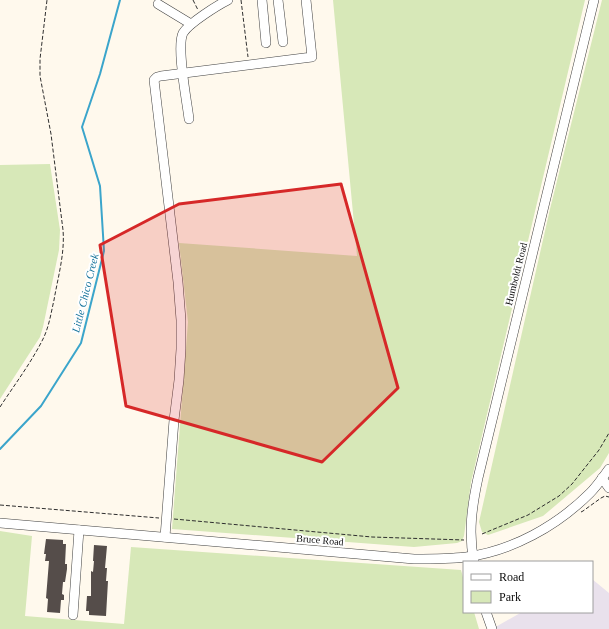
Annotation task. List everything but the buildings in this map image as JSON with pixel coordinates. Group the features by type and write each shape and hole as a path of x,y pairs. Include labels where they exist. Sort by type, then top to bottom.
{"street":[{"path":"189,119 181,59 181,43 183,33 216,3 228,0"},
{"path":"262,0 266,43"},
{"path":"278,0 282,42"},
{"path":"165,537 179,380 182,320 154,80 157,77 312,57 306,0"},
{"name":"Humboldt Road","path":"473,559 471,536 472,507 478,478 594,0"},
{"path":"158,4 192,24"},
{"name":"Bruce Road","path":"0,523 414,559 473,559 523,540 549,526 570,512 591,492 609,469"},
{"path":"602,478 609,488"},
{"path":"73,615 79,530"},
{"path":"486,613 492,629"}],"path":[{"path":"0,407 28,365 48,328 63,249 63,230 50,134 40,76 40,59 47,0"},
{"path":"193,0 198,11"},
{"path":"241,0 248,58"},
{"path":"482,534 528,515 559,496 572,484 599,450 609,433"},
{"path":"601,498 605,496 609,497"},
{"path":"0,505 372,536 464,540"}],"highlighted area":[{"path":"341,184 398,388 322,462 126,406 100,245 179,204"}],"shaded area":[{"path":"593,580 609,593 609,629 492,629 520,613 593,613"}],"green space":[{"path":"333,0 585,0 471,482 464,536 462,541 457,543 414,547 172,529 188,322 179,243 357,256"},
{"path":"602,0 609,0 609,453 600,468 543,516 488,535 482,532 479,522 550,209"},
{"path":"50,164 60,230 59,250 43,327 40,337 0,399 0,165"},
{"path":"0,531 32,536 25,616 124,624 131,547 461,570 463,577 463,613 474,613 479,629 0,629"}],"waterway":[{"name":"Little Chico Creek","path":"0,449 41,406 81,343 104,251 100,186 82,127 100,74 120,0"}]}
